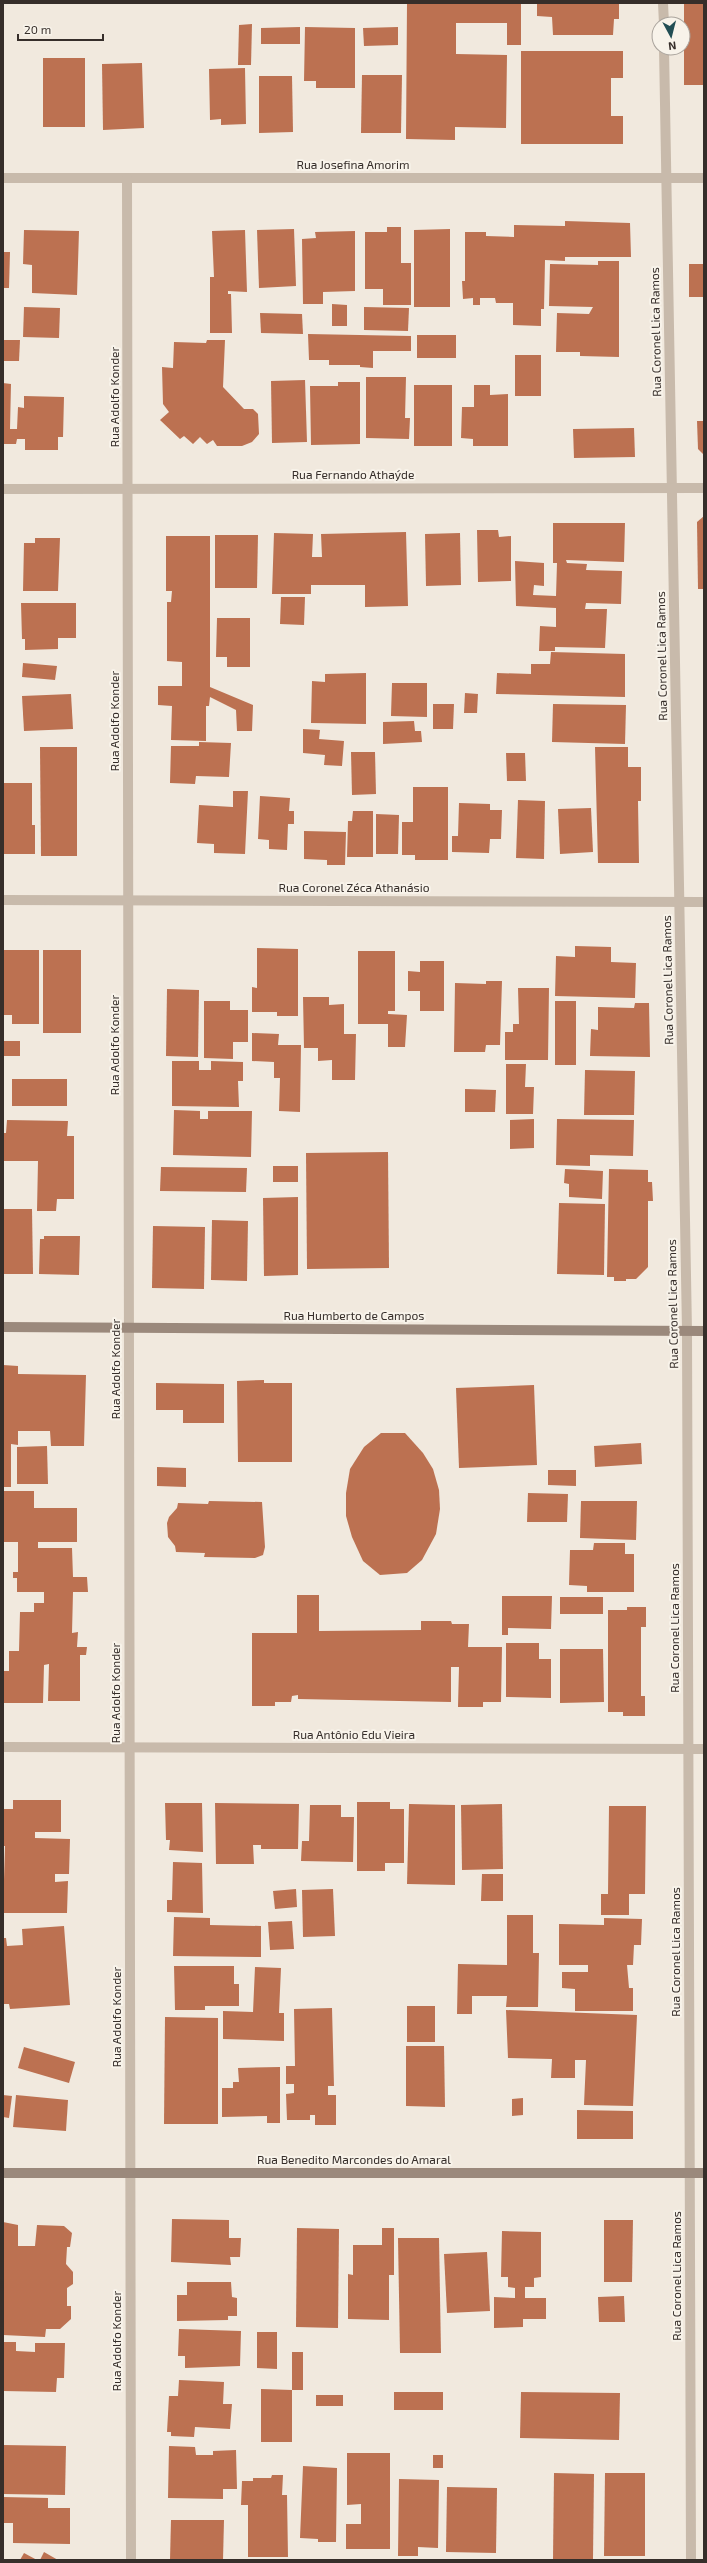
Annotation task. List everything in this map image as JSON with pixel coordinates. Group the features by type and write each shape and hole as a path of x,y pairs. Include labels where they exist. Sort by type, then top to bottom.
{"main road":[{"name":"Rua Humberto de Campos","path":"3,1327 704,1331"},
{"name":"Rua Benedito Marcondes do Amaral","path":"3,2173 704,2173"}],"street":[{"path":"663,3 664,16"},
{"name":"Rua Coronel Lica Ramos","path":"664,56 687,1331 691,2560"},
{"name":"Rua Josefina Amorim","path":"3,178 704,178"},
{"name":"Rua Adolfo Konder","path":"127,178 131,2560"},
{"name":"Rua Fernando Athaýde","path":"3,488 704,488"},
{"name":"Rua Coronel Zéca Athanásio","path":"3,900 704,902"},
{"name":"Rua Antônio Edu Vieira","path":"3,1747 704,1749"}],"building":[{"path":"407,3 521,3 521,45 507,45 507,23 456,23 456,54 507,55 506,128 455,127 455,140 406,139"},
{"path":"537,3 619,3 619,19 614,19 613,35 553,35 552,17 537,16"},
{"path":"684,3 704,3 704,85 684,85 684,56 691,56 691,16 684,16"},
{"path":"252,24 251,65 238,65 239,25"},
{"path":"300,27 300,44 261,44 261,28"},
{"path":"305,27 355,28 355,88 316,88 316,81 304,81"},
{"path":"398,27 398,45 364,46 363,28"},
{"path":"521,51 623,51 623,78 611,78 611,116 623,116 623,144 521,144"},
{"path":"43,58 85,58 85,127 43,127"},
{"path":"142,63 144,128 103,130 102,64"},
{"path":"245,68 246,124 221,125 221,119 210,120 209,69"},
{"path":"362,75 402,75 401,133 361,133"},
{"path":"259,76 292,76 293,132 259,133"},
{"path":"565,221 630,223 631,257 565,257 565,261 545,260 544,309 541,309 541,326 513,325 513,303 496,303 495,298 480,298 480,305 473,305 473,298 463,299 462,281 465,281 465,232 486,232 486,236 514,237 514,225 565,226"},
{"path":"387,227 401,227 401,263 411,263 411,305 383,305 383,289 365,289 365,232 387,232"},
{"path":"294,229 296,286 259,288 257,230"},
{"path":"450,229 450,307 414,307 414,230"},
{"path":"24,230 79,231 77,295 32,293 32,265 23,264"},
{"path":"245,230 247,292 228,291 228,294 231,294 232,333 210,333 210,277 214,277 212,231"},
{"path":"355,231 355,291 323,292 323,304 303,304 302,239 316,238 315,232"},
{"path":"3,252 10,252 9,288 3,288"},
{"path":"598,261 619,261 619,357 580,356 580,352 556,352 557,313 589,314 593,307 549,306 550,264 598,265"},
{"path":"689,264 704,264 704,297 689,297"},
{"path":"332,304 347,305 347,326 332,326"},
{"path":"24,307 60,308 59,338 23,337"},
{"path":"364,307 409,308 408,331 364,330"},
{"path":"260,313 302,314 303,334 261,333"},
{"path":"308,334 411,336 411,351 373,351 373,368 360,367 360,365 329,365 329,360 309,360"},
{"path":"417,335 456,335 456,358 417,358"},
{"path":"3,340 20,340 19,361 3,361"},
{"path":"207,340 225,340 223,387 244,409 253,409 258,414 259,434 252,442 242,446 217,446 213,440 207,444 200,437 193,444 184,436 180,439 160,420 169,412 163,404 162,367 173,368 174,342 206,343"},
{"path":"515,355 541,355 541,396 515,396"},
{"path":"366,377 406,377 405,418 410,418 409,439 366,438"},
{"path":"305,380 307,442 272,443 271,381"},
{"path":"338,382 360,382 360,444 311,445 310,386 338,386"},
{"path":"3,383 11,384 10,429 17,429 18,407 24,408 24,396 64,397 63,437 58,437 58,450 25,450 25,439 17,439 16,444 3,444"},
{"path":"414,385 452,385 452,446 414,446"},
{"path":"474,385 490,385 490,395 508,394 508,446 473,446 473,439 461,438 462,407 474,407"},
{"path":"697,421 704,421 704,455 698,449"},
{"path":"634,428 635,457 574,458 573,429"},
{"path":"704,516 704,589 698,589 697,522"},
{"path":"553,523 625,523 624,562 566,560 567,563 587,564 586,570 622,571 621,604 586,603 585,609 607,609 605,648 555,647 555,651 539,651 540,626 556,627 556,608 516,606 515,561 544,563 544,586 534,585 533,595 556,596 557,563 553,563"},
{"path":"477,530 498,530 499,537 511,536 511,581 478,582"},
{"path":"406,532 408,606 365,607 365,585 311,585 311,594 272,594 274,533 313,534 312,557 322,557 321,534"},
{"path":"460,533 461,585 426,586 425,534"},
{"path":"215,535 258,535 257,588 215,588"},
{"path":"166,536 210,536 210,687 253,705 252,731 237,731 236,710 210,697 209,706 206,706 206,741 171,740 172,706 158,705 158,686 182,686 182,662 167,661 167,602 171,602 172,591 166,591"},
{"path":"35,538 60,538 58,591 23,591 24,543 35,543"},
{"path":"281,597 305,597 304,625 280,624"},
{"path":"21,603 76,603 76,638 58,638 58,649 25,650 25,639 22,639"},
{"path":"217,618 250,618 250,667 227,667 227,657 216,657"},
{"path":"551,652 625,654 625,697 496,694 497,673 531,674 531,664 550,664"},
{"path":"23,663 57,666 55,680 22,677"},
{"path":"366,673 366,724 311,723 312,681 325,682 325,674"},
{"path":"392,683 427,683 427,717 391,716"},
{"path":"465,693 478,694 477,713 464,713"},
{"path":"71,694 73,729 24,731 22,696"},
{"path":"433,704 454,704 453,729 433,729"},
{"path":"553,704 626,705 625,744 552,742"},
{"path":"414,721 415,731 421,731 422,742 383,744 383,722"},
{"path":"303,729 320,730 319,739 344,741 342,766 324,765 325,755 303,753"},
{"path":"199,742 231,743 229,777 196,776 195,784 170,783 171,746 199,746"},
{"path":"40,747 77,747 77,856 41,856"},
{"path":"595,747 628,747 628,767 641,767 641,801 638,801 639,863 598,863"},
{"path":"351,752 375,752 376,794 352,795"},
{"path":"506,753 525,753 526,781 507,781"},
{"path":"3,783 32,783 32,825 35,825 35,854 3,854"},
{"path":"413,787 448,787 448,860 415,860 415,855 402,855 402,822 413,822"},
{"path":"233,791 248,791 245,854 214,853 214,844 197,843 199,805 233,807"},
{"path":"260,796 290,798 289,811 294,811 294,824 288,824 287,850 269,849 269,840 258,839"},
{"path":"518,800 545,801 544,859 516,858"},
{"path":"459,803 490,804 490,810 502,810 501,839 490,839 489,853 452,852 452,836 458,836"},
{"path":"591,808 593,852 560,854 558,809"},
{"path":"353,811 373,811 373,857 347,857 348,821 352,821"},
{"path":"376,814 399,815 398,854 376,854"},
{"path":"304,831 346,832 345,865 327,865 327,860 304,859"},
{"path":"575,946 611,947 611,962 636,963 635,998 555,996 556,956 575,957"},
{"path":"257,948 298,949 298,1016 277,1016 277,1012 252,1012 252,987 257,988"},
{"path":"3,950 39,950 39,1024 12,1024 12,1015 3,1015"},
{"path":"43,950 81,950 81,1033 43,1033"},
{"path":"358,951 395,951 395,1011 388,1011 388,1014 407,1015 405,1047 388,1047 388,1024 358,1024"},
{"path":"420,961 444,961 444,1011 420,1011 420,991 408,991 408,971 420,972"},
{"path":"486,981 502,981 500,1045 486,1045 485,1052 454,1052 455,983 486,984"},
{"path":"518,988 549,988 548,1060 505,1060 505,1032 513,1032 513,1024 519,1024"},
{"path":"167,989 199,990 198,1057 166,1056"},
{"path":"303,997 329,997 329,1005 344,1004 344,1034 356,1034 355,1080 332,1080 332,1060 318,1061 318,1048 304,1048"},
{"path":"204,1001 230,1001 230,1010 248,1010 248,1042 233,1042 233,1059 204,1058"},
{"path":"555,1001 576,1001 576,1065 555,1065"},
{"path":"635,1003 649,1003 650,1057 590,1056 591,1029 598,1030 598,1007 634,1008"},
{"path":"252,1033 279,1034 278,1045 301,1045 300,1112 279,1111 280,1078 274,1078 274,1062 252,1061"},
{"path":"3,1041 20,1041 20,1056 3,1056"},
{"path":"172,1061 199,1061 199,1070 211,1070 211,1061 243,1062 243,1081 238,1081 239,1107 172,1106"},
{"path":"506,1064 526,1064 525,1087 534,1087 533,1114 506,1114"},
{"path":"585,1070 635,1071 634,1115 584,1115"},
{"path":"12,1079 67,1079 67,1106 12,1106"},
{"path":"465,1089 496,1090 495,1112 465,1112"},
{"path":"174,1110 200,1111 200,1119 208,1119 208,1111 252,1111 251,1157 173,1155"},
{"path":"534,1119 534,1148 510,1149 510,1120"},
{"path":"557,1119 634,1120 633,1156 590,1155 590,1166 556,1165"},
{"path":"7,1120 68,1121 67,1136 74,1136 74,1199 57,1199 56,1211 37,1211 38,1161 3,1161 3,1133 6,1133"},
{"path":"388,1152 389,1268 307,1269 306,1153"},
{"path":"273,1166 298,1166 298,1182 273,1182"},
{"path":"161,1167 247,1168 246,1192 160,1191"},
{"path":"565,1169 603,1171 602,1199 569,1197 569,1184 564,1183"},
{"path":"609,1169 648,1170 648,1182 652,1182 653,1201 648,1201 648,1267 636,1279 626,1279 626,1281 614,1281 614,1277 607,1277"},
{"path":"298,1197 298,1275 264,1276 263,1198"},
{"path":"559,1203 605,1204 604,1275 557,1274"},
{"path":"3,1209 32,1209 33,1274 3,1274"},
{"path":"212,1220 248,1221 247,1281 211,1280"},
{"path":"153,1226 205,1227 204,1289 152,1288"},
{"path":"44,1236 80,1236 79,1275 39,1274 40,1239 44,1239"},
{"path":"3,1365 18,1366 18,1374 86,1375 84,1446 51,1446 50,1431 18,1431 18,1445 11,1444 11,1487 3,1487"},
{"path":"264,1380 264,1383 292,1383 292,1462 238,1462 237,1381"},
{"path":"156,1383 224,1384 224,1423 183,1423 183,1410 156,1410"},
{"path":"534,1385 537,1465 459,1468 456,1388"},
{"path":"381,1433 405,1433 423,1453 433,1469 439,1490 440,1509 436,1534 422,1560 407,1573 380,1575 363,1561 352,1537 346,1516 346,1493 350,1469 364,1447"},
{"path":"641,1443 642,1464 595,1467 594,1446"},
{"path":"47,1446 48,1484 17,1484 17,1447"},
{"path":"157,1467 186,1468 186,1487 157,1486"},
{"path":"548,1470 576,1470 576,1486 548,1485"},
{"path":"3,1491 34,1491 34,1508 77,1508 77,1542 38,1542 38,1548 72,1548 73,1577 87,1577 88,1592 73,1592 72,1633 78,1632 77,1647 87,1647 86,1655 80,1655 80,1701 48,1701 49,1664 44,1665 43,1703 3,1703 3,1671 9,1671 9,1651 19,1651 20,1612 34,1612 34,1603 44,1603 44,1592 17,1592 17,1578 13,1578 13,1572 18,1572 18,1542 3,1542"},
{"path":"528,1493 568,1494 567,1522 527,1522"},
{"path":"209,1501 262,1502 265,1547 263,1555 255,1558 204,1557 205,1553 176,1552 175,1546 168,1537 167,1523 169,1517 177,1508 178,1503 208,1504"},
{"path":"581,1501 637,1501 636,1540 580,1538"},
{"path":"594,1543 625,1543 625,1554 634,1554 634,1592 587,1592 587,1586 569,1585 570,1550 593,1550"},
{"path":"297,1595 319,1595 319,1631 421,1630 421,1621 451,1621 452,1624 469,1624 468,1647 502,1647 501,1702 483,1702 483,1707 458,1707 459,1667 451,1667 451,1702 298,1699 298,1695 292,1696 291,1702 275,1702 275,1706 252,1706 252,1633 297,1633"},
{"path":"502,1596 552,1596 551,1629 508,1628 508,1635 502,1635"},
{"path":"560,1597 603,1597 603,1614 560,1614"},
{"path":"627,1607 646,1607 646,1627 641,1627 641,1696 645,1696 645,1716 623,1716 623,1712 608,1712 608,1610 627,1610"},
{"path":"506,1643 539,1643 539,1659 551,1659 551,1698 506,1697"},
{"path":"560,1649 603,1649 604,1702 560,1703"},
{"path":"13,1800 61,1800 61,1832 35,1832 35,1838 70,1839 69,1874 55,1874 55,1882 68,1881 67,1913 3,1913 5,1846 3,1846 3,1809 13,1809"},
{"path":"357,1802 390,1802 390,1809 404,1809 404,1863 385,1863 385,1871 357,1871"},
{"path":"165,1803 202,1803 203,1852 169,1850 170,1840 166,1840"},
{"path":"215,1803 299,1804 298,1849 261,1849 261,1845 253,1845 254,1864 216,1864"},
{"path":"409,1804 455,1805 455,1885 407,1884"},
{"path":"502,1804 503,1869 462,1870 461,1805"},
{"path":"310,1805 341,1805 341,1817 354,1817 353,1862 301,1861 302,1841 309,1841"},
{"path":"609,1806 646,1806 645,1894 629,1894 629,1915 601,1915 601,1894 608,1894"},
{"path":"173,1862 202,1863 203,1913 167,1912 167,1900 172,1900"},
{"path":"482,1874 503,1874 503,1901 481,1901"},
{"path":"296,1889 297,1907 275,1909 273,1891"},
{"path":"333,1889 335,1936 303,1937 302,1890"},
{"path":"507,1915 533,1915 533,1953 539,1953 538,2007 506,2007 507,1996 472,1996 472,2014 457,2014 458,1964 507,1965"},
{"path":"174,1917 210,1918 210,1925 261,1926 261,1957 173,1956"},
{"path":"604,1918 642,1919 641,1945 634,1945 633,1965 627,1965 629,1988 633,1988 633,2011 575,2011 575,1989 562,1988 562,1972 588,1972 588,1965 559,1965 559,1924 604,1925"},
{"path":"292,1921 294,1949 270,1950 268,1922"},
{"path":"64,1926 70,2005 10,2009 9,2004 3,2004 3,1938 6,1938 7,1946 23,1945 22,1929"},
{"path":"174,1966 234,1966 234,1984 239,1984 239,2006 205,2006 205,2010 175,2010"},
{"path":"255,1967 281,1968 279,2013 284,2013 284,2041 223,2039 223,2011 253,2012"},
{"path":"407,2006 435,2006 435,2042 407,2042"},
{"path":"332,2008 334,2086 328,2086 328,2095 336,2095 336,2125 315,2125 315,2115 310,2115 310,2120 287,2120 286,2094 294,2093 294,2084 286,2084 286,2066 295,2066 294,2009"},
{"path":"506,2010 637,2015 633,2106 584,2105 586,2060 575,2060 575,2078 551,2078 552,2059 508,2058"},
{"path":"165,2017 218,2018 218,2124 164,2124"},
{"path":"406,2046 444,2046 445,2107 406,2106"},
{"path":"24,2047 75,2062 69,2083 18,2068"},
{"path":"280,2067 280,2123 267,2123 267,2116 222,2117 222,2088 233,2088 233,2082 239,2082 238,2068"},
{"path":"3,2095 12,2096 9,2118 3,2117"},
{"path":"16,2095 68,2100 66,2131 13,2127"},
{"path":"523,2098 523,2115 512,2116 512,2099"},
{"path":"577,2110 633,2111 633,2139 577,2139"},
{"path":"172,2219 229,2220 229,2238 241,2238 240,2257 230,2257 231,2265 171,2262"},
{"path":"604,2220 633,2220 632,2282 604,2282"},
{"path":"3,2222 18,2225 18,2246 35,2246 37,2225 64,2226 72,2233 70,2247 67,2247 66,2264 73,2272 73,2284 67,2288 67,2306 71,2306 71,2319 60,2329 46,2329 45,2337 3,2335"},
{"path":"297,2228 339,2229 338,2328 296,2327"},
{"path":"382,2228 394,2228 394,2275 389,2275 389,2320 348,2319 348,2274 353,2275 353,2245 382,2245"},
{"path":"502,2231 541,2232 541,2277 534,2278 534,2287 525,2287 525,2298 546,2298 546,2319 523,2319 523,2327 494,2328 494,2297 515,2298 515,2288 508,2287 508,2277 501,2277"},
{"path":"398,2238 439,2238 441,2353 400,2353"},
{"path":"487,2252 490,2311 447,2313 444,2254"},
{"path":"187,2282 231,2282 232,2297 237,2298 237,2316 228,2316 228,2320 177,2321 177,2295 187,2295"},
{"path":"624,2296 625,2322 599,2322 598,2297"},
{"path":"179,2329 241,2331 240,2366 185,2368 185,2356 178,2356"},
{"path":"257,2332 277,2332 277,2369 257,2368"},
{"path":"3,2342 16,2342 16,2351 35,2352 35,2343 65,2343 64,2378 57,2378 56,2392 3,2391"},
{"path":"292,2352 303,2352 303,2390 292,2390"},
{"path":"179,2380 224,2382 223,2404 232,2404 230,2429 195,2427 194,2437 171,2436 171,2432 167,2432 169,2396 178,2396"},
{"path":"261,2389 292,2390 292,2442 261,2442"},
{"path":"394,2392 443,2392 443,2410 394,2410"},
{"path":"521,2392 620,2393 619,2440 520,2438"},
{"path":"316,2395 343,2395 343,2406 316,2406"},
{"path":"3,2445 66,2446 65,2495 3,2494"},
{"path":"169,2446 195,2447 196,2455 213,2455 213,2451 236,2450 237,2489 223,2489 223,2499 168,2498"},
{"path":"347,2453 390,2453 390,2549 346,2549 346,2524 361,2524 361,2504 347,2505"},
{"path":"433,2455 443,2455 443,2468 433,2468"},
{"path":"303,2466 337,2468 336,2542 318,2542 318,2539 300,2538"},
{"path":"554,2473 594,2474 593,2559 553,2559"},
{"path":"605,2473 645,2473 645,2556 604,2556"},
{"path":"272,2475 283,2475 282,2495 287,2495 288,2557 248,2557 248,2505 241,2505 242,2481 253,2481 253,2478 271,2478"},
{"path":"399,2479 439,2480 438,2548 418,2547 418,2556 398,2556"},
{"path":"447,2487 497,2488 496,2553 446,2552"},
{"path":"3,2497 48,2498 48,2508 70,2508 70,2544 13,2543 13,2523 3,2523"},
{"path":"171,2520 224,2520 223,2560 170,2560"},
{"path":"44,2552 58,2560 40,2560"},
{"path":"24,2553 37,2560 20,2560"}]}
